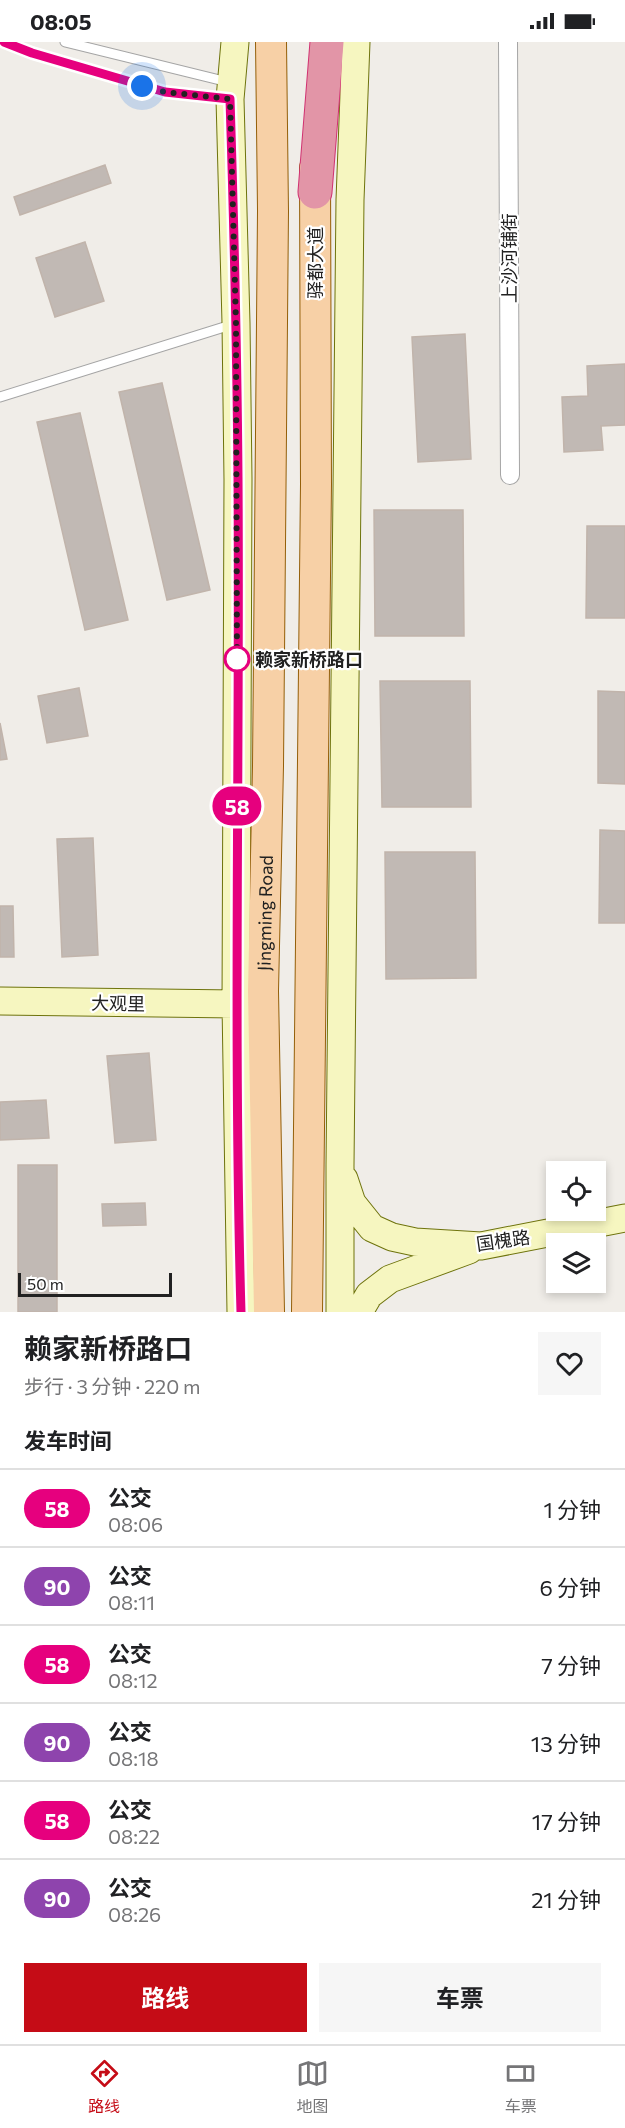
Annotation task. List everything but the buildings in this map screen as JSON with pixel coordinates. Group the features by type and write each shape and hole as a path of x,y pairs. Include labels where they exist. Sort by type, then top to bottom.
{"highway":[{"path":"315,192 327,42"}],"main road":[{"name":"Jingming Road","path":"269,1312 263,991 271,478 272,42"},
{"name":"驿都大道","path":"307,1312 316,484 315,192 311,42"}],"street":[{"path":"235,42 230,90 238,491 236,1004 241,1312"},
{"path":"340,1312 350,200 356,42"},
{"name":"上沙河铺街","path":"508,42 510,475"},
{"name":"大观里","path":"0,1001 236,1004"},
{"name":"国槐路","path":"340,1166 352,1203 372,1228 392,1237 415,1242 481,1246 625,1218"},
{"path":"358,1312 369,1295 390,1279 481,1246"}],"lane":[{"path":"4,42 32,53 165,92 230,90"},
{"path":"65,42 230,90"},
{"path":"0,397 236,324"}],"bus line":[{"name":"58","path":"4,42 32,53 165,92 230,99 238,479 236,1004 241,1312"}],"place":[{"name":"赖家新桥路口","path":"237,659"}],"route":[{"path":"142,86 165,92 230,99 238,479 237,670 237,659"}]}
